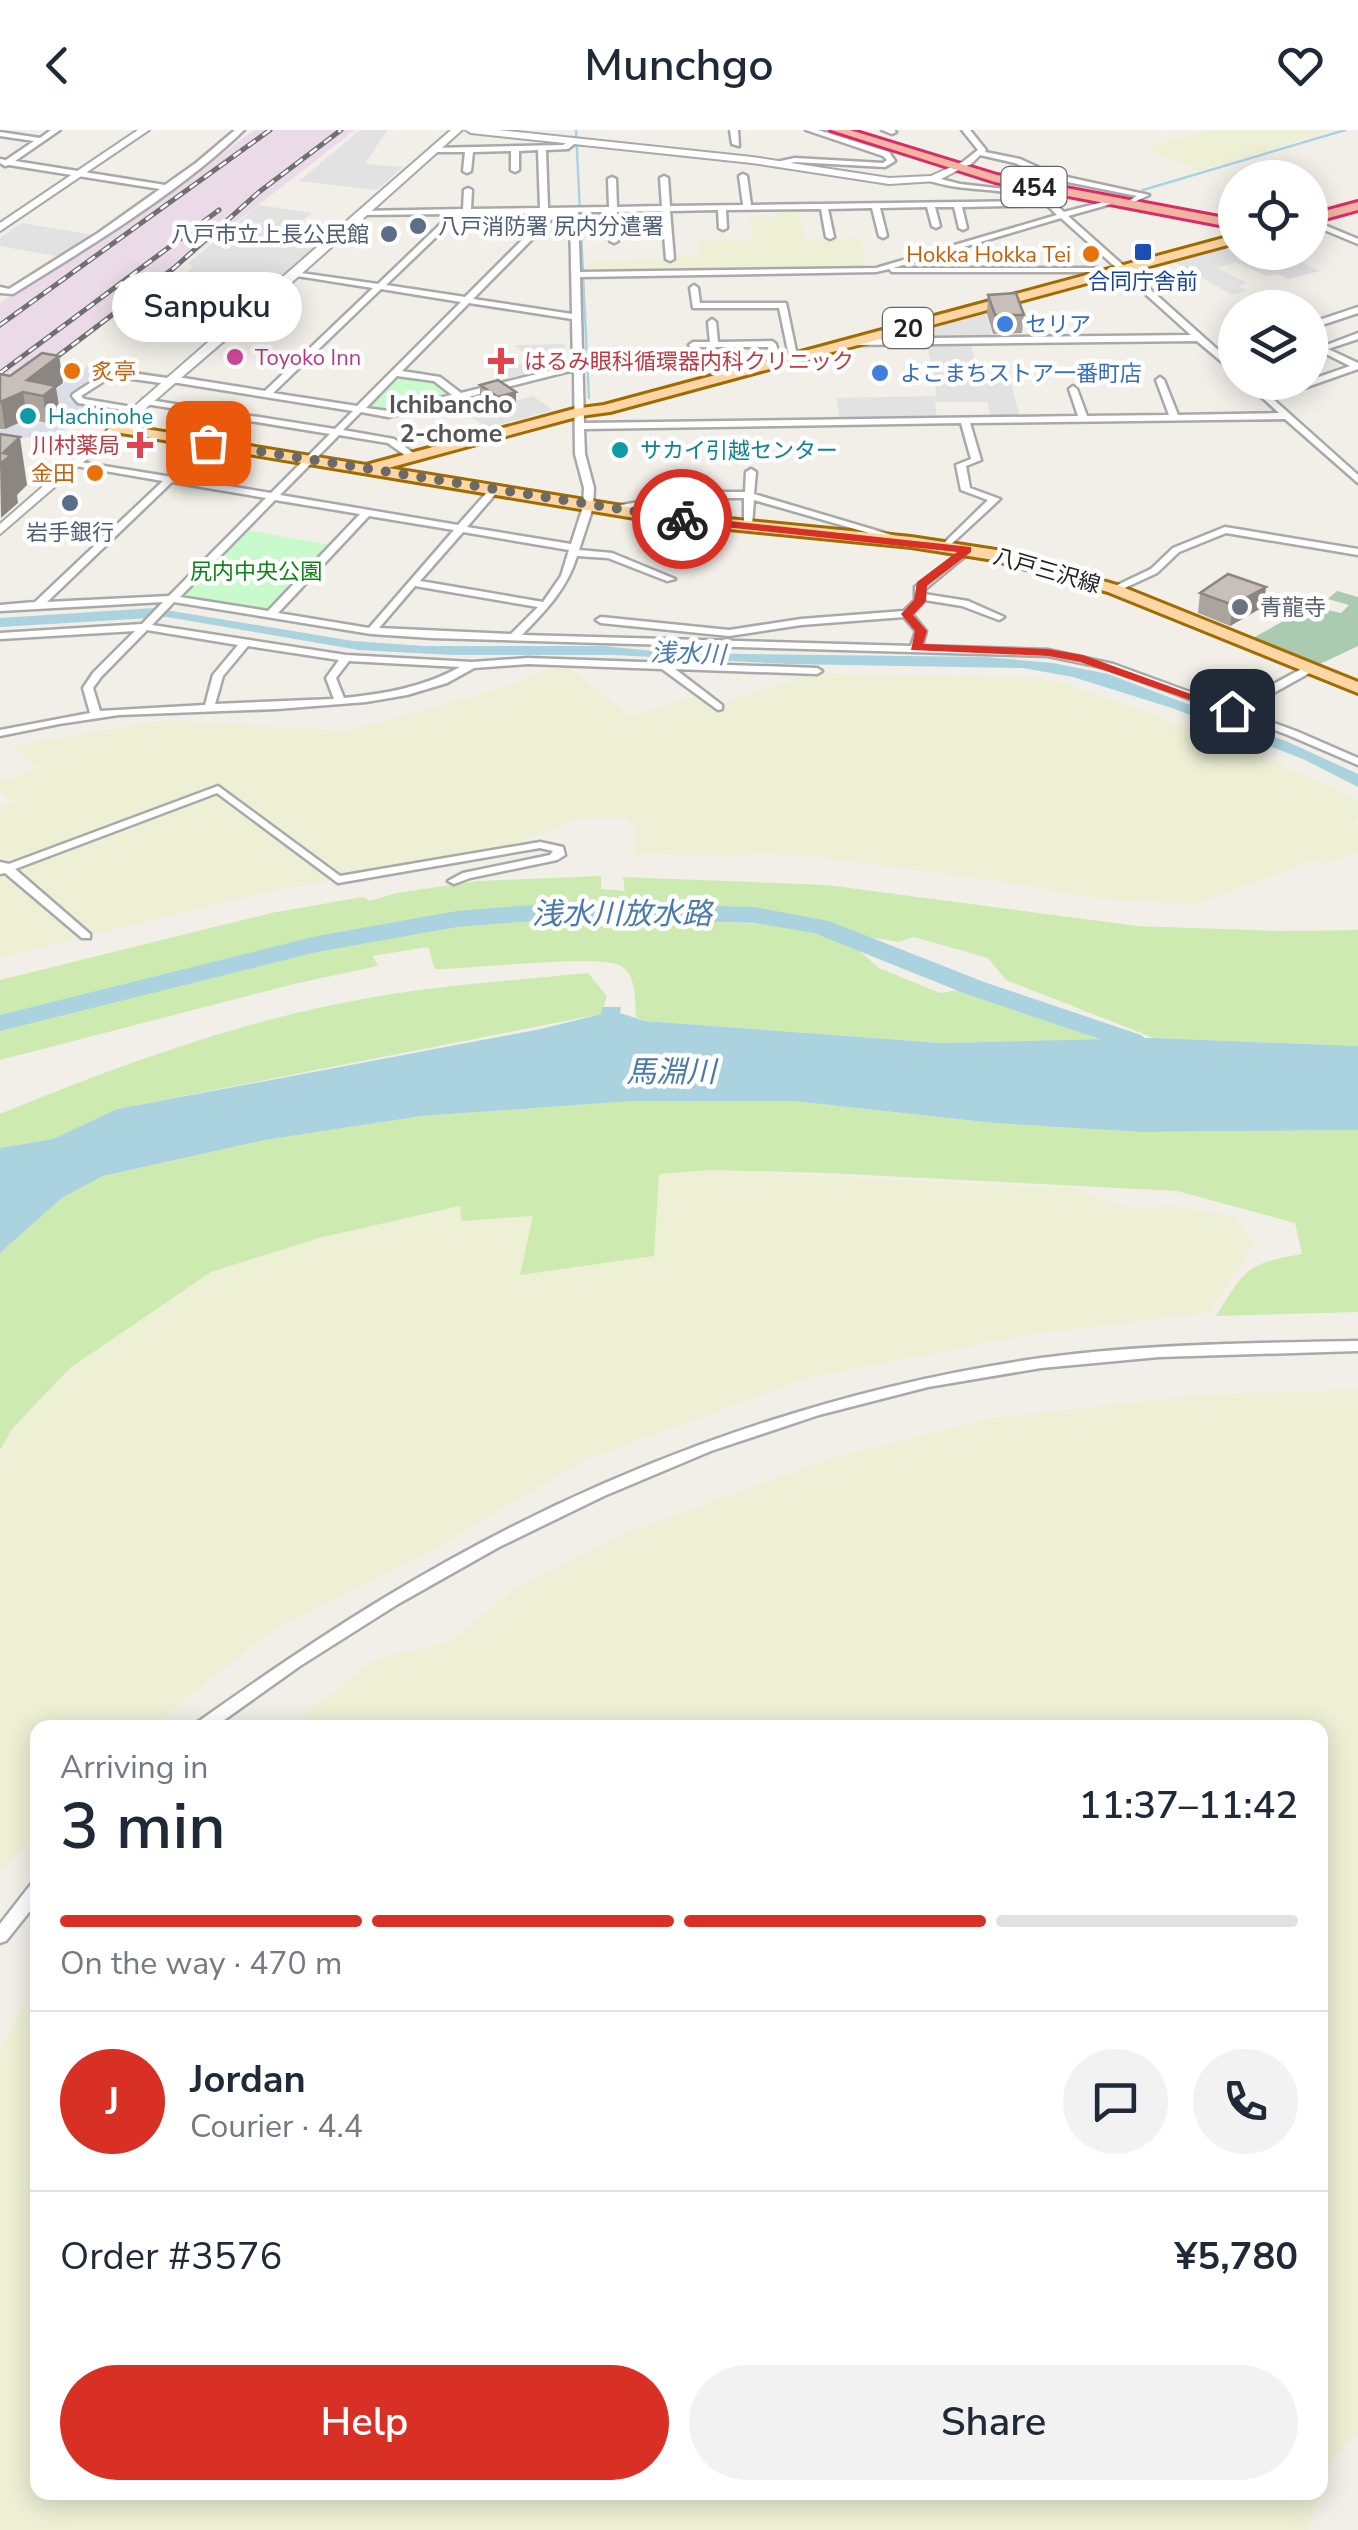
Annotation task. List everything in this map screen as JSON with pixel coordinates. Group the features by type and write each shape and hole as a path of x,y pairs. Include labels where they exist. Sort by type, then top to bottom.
{"highway":[{"name":"454","path":"838,130 1108,202 1218,218"},
{"name":"454","path":"858,130 962,165 1218,217"},
{"path":"1328,212 1358,203"}],"main road":[{"name":"八戸三沢線","path":"363,470 579,420 1218,241"},
{"name":"八戸三沢線","path":"579,420 598,404 1094,270 1119,267"},
{"name":"八戸三沢線","path":"116,428 608,510 967,550 1052,569 1114,589 1358,688"}],"street":[{"path":"3,163 56,130"},
{"path":"0,228 144,130"},
{"path":"0,290 10,292 167,188 240,130"},
{"path":"0,530 457,130"},
{"path":"471,130 579,137 872,180 933,179 1039,196 1218,355"},
{"path":"734,130 736,144"},
{"path":"779,164 794,160 885,165 891,160 886,154 810,130"},
{"path":"966,130 981,146 980,153"},
{"path":"0,134 41,140"},
{"path":"434,150 565,146 579,137"},
{"path":"542,148 544,210"},
{"path":"467,171 469,149"},
{"path":"515,149 515,170"},
{"path":"933,179 980,153 1051,176 1145,195 1134,200"},
{"path":"3,163 167,188"},
{"path":"743,176 747,207"},
{"path":"664,178 670,259"},
{"path":"612,179 614,241"},
{"path":"267,394 463,211 468,190"},
{"path":"716,190 723,228"},
{"path":"517,192 517,210"},
{"path":"876,270 1108,202"},
{"path":"363,213 1048,203"},
{"path":"957,204 964,228"},
{"path":"930,205 936,226"},
{"path":"824,206 830,237"},
{"path":"876,206 883,236"},
{"path":"96,715 88,688 556,210"},
{"path":"514,637 566,576 588,507 589,488 580,454 577,210"},
{"path":"1328,226 1358,242"},
{"path":"576,275 1094,270"},
{"path":"297,274 577,316"},
{"path":"694,288 696,306 784,305 792,351"},
{"path":"1328,320 1358,310"},
{"path":"712,322 714,344"},
{"path":"1356,368 1320,349 1358,336"},
{"path":"854,342 1199,338"},
{"path":"692,344 772,344 775,356"},
{"path":"135,410 81,401 76,396 110,373 394,414 578,366"},
{"path":"1328,377 1356,368"},
{"path":"395,374 437,379 460,396"},
{"path":"1160,380 1174,418"},
{"path":"1073,389 1083,419"},
{"path":"1269,400 1358,480"},
{"path":"146,401 391,442 413,457"},
{"path":"579,420 1286,416"},
{"path":"946,546 995,499 966,490 961,465 976,460 965,420"},
{"path":"76,463 609,555 670,579"},
{"path":"747,525 751,472"},
{"path":"38,605 170,480"},
{"path":"371,631 492,492"},
{"path":"608,510 700,495 748,495 912,542"},
{"path":"270,615 367,512"},
{"path":"1114,589 1154,571 1176,550 1225,530 1358,552"},
{"path":"602,620 729,633 801,622 907,614 921,596 921,585 967,550"},
{"path":"412,583 543,605"},
{"path":"921,596 964,603 999,617"},
{"path":"0,608 173,599 371,631 1048,653 1083,659 1232,711 1358,762"},
{"path":"907,614 921,631 916,648"},
{"path":"1,637 146,625 346,658 472,665 528,660 817,671"},
{"path":"209,708 218,675 246,642"},
{"path":"340,700 331,678 346,658"},
{"path":"0,732 96,715 340,700 435,686 472,665"},
{"path":"666,667 718,707"},
{"path":"1232,711 1309,669"},
{"path":"2,867 218,788 338,880 540,844 559,849 553,858 454,881"},
{"path":"2,867 86,936"},
{"path":"214,1720 346,1628 494,1544 613,1486 739,1438 937,1381 1038,1364 1212,1348 1358,1346"},
{"path":"0,1936 30,1898"}],"shaded area":[{"path":"254,130 355,130 0,405 0,303 166,196"},
{"path":"360,130 387,130 365,164 403,167 377,190 299,181"},
{"path":"259,205 312,213 287,232 325,239 263,295 205,285 195,292 253,303 241,313 146,296 177,273 185,274 194,266 187,264"},
{"path":"22,223 93,235 60,257 0,246 0,238"},
{"path":"1218,248 1218,270 1247,283 1239,286 1245,290 1223,290 1173,261"},
{"path":"1253,270 1320,271 1289,279 1277,274 1267,276"},
{"path":"985,312 994,340 933,341 915,331"},
{"path":"565,344 565,361 557,366 505,379 492,371 533,361 514,345"},
{"path":"927,344 971,344 978,380 1010,380 1020,417 991,418 987,402 935,402 937,419 840,420 836,398 937,396"},
{"path":"90,364 168,375 100,372 68,399 115,409 112,417 81,417 56,435 0,440 0,430 17,422 47,423 59,414 34,406"},
{"path":"533,396 553,410 487,428 468,414 517,407 512,402"}],"green space":[{"path":"1208,130 1335,130 1235,160 1218,160 1218,165 1199,171 1145,148"},
{"path":"798,208 804,239 861,238 866,268 588,272 588,262 674,260 675,255 700,255 698,241 753,240 749,217 775,217 775,209"},
{"path":"398,376 434,380 453,394 390,411 369,408"},
{"name":"尻内中央公園","path":"247,530 331,545 268,612 180,598"},
{"path":"1337,591 1358,597 1358,646 1320,664 1253,638 1296,614 1311,619 1323,609 1341,613 1349,605 1328,599"},
{"path":"569,668 631,716 698,695 714,706 814,673 1034,678 1064,683 1227,741 1358,800 1358,818 1353,821 1358,825 1358,852 1326,864 1316,859 1195,905 1084,897 825,858 757,853 732,857 634,853 635,827 626,818 582,818 498,851 267,892 0,958 0,876 15,869 0,856 0,807 13,802 0,791 0,782 38,768 12,746 167,720 347,731 503,688 547,669"},
{"path":"601,876 601,889 625,891 623,877 827,885 1137,926 1358,930 1358,1046 1154,1038 1006,980 988,958 914,937 899,942 862,936 813,919 757,912 553,903 552,914 779,925 847,940 879,968 940,993 959,990 1100,1040 942,1043 645,1021 636,1017 633,982 621,966 589,961 435,969 428,947 373,956 378,966 0,1060 0,980 271,913 363,897 370,901 396,893 479,881"},
{"path":"588,973 607,996 601,1014 118,1109 53,1139 0,1148 0,1114 214,1035 377,996"},
{"path":"633,1101 793,1101 993,1123 1141,1132 1358,1130 1358,1312 1216,1316 1249,1271 1269,1261 1302,1254 1295,1223 1177,1191 825,1173 709,1170 659,1174 654,1256 520,1275 533,1216 461,1221 460,1206 319,1238 211,1272 70,1368 13,1428 0,1450 0,1253 62,1198 103,1176 265,1140 422,1116"},
{"path":"709,1170 1082,1189 1090,1196 1126,1207 1170,1206 1234,1216 1255,1244 1209,1313 1032,1334 808,1378 585,1460 421,1557 275,1628 160,1720 30,1720 30,1841 0,1871 0,1450 13,1429 70,1368 211,1272 319,1238 461,1206 462,1221 534,1216 520,1273 658,1174"},
{"path":"1358,1389 1358,2433 1328,2464 1328,1720 296,1720 378,1658 450,1642 517,1587 626,1533 826,1460 992,1418 1201,1395"},
{"path":"30,1993 30,2500 1317,2500 1309,2530 0,2530 0,2050"}],"water":[{"path":"154,608 353,641 424,646 604,646 673,653 986,657 1053,663 1108,674 1288,742 1358,774 1358,787 1305,760 1172,708 1073,677 1023,668 359,650 167,617 0,627 0,618"},
{"name":"馬淵川","path":"602,1007 621,1007 620,1013 645,1021 942,1043 1154,1038 1358,1046 1358,1130 1141,1132 993,1123 793,1101 633,1101 422,1116 265,1140 103,1176 62,1198 0,1253 0,1148 53,1139 117,1109 541,1029 601,1014"}],"building":[{"path":"1016,293 1024,315 995,315 988,295"},
{"path":"42,353 59,356 27,380 56,386 43,396 23,392 0,402 0,374 10,376"},
{"path":"498,380 516,392 498,397 480,385"},
{"path":"0,434 20,437 3,453 11,455 0,464"},
{"path":"1228,574 1266,587 1233,605 1200,593"}],"waterway":[{"path":"576,130 589,398"},
{"path":"1143,190 1345,130"},
{"name":"浅水川放水路","path":"0,1023 317,944 457,919 569,910 754,915 820,926 975,988 1132,1041 1161,1063"}],"railway":[{"path":"0,325 270,130"},
{"path":"0,400 174,268 259,192 341,130"},
{"path":"0,373 219,210"}],"way so far":[{"path":"208,443 588,507 682,519"}],"place":[{"name":"八戸消防署 尻内分遣署","path":"418,226"},
{"name":"八戸市立上長公民館","path":"389,234"},
{"name":"合同庁舎前","path":"1143,252"},
{"name":"Hokka Hokka Tei","path":"1091,254"},
{"name":"セリア","path":"1005,324"},
{"name":"Toyoko Inn","path":"235,357"},
{"name":"はるみ眼科循環器内科クリニック","path":"501,361"},
{"name":"炙亭","path":"72,371"},
{"name":"よこまちストア一番町店","path":"880,373"},
{"name":"Hachinohe","path":"28,416"},
{"name":"Sanpuku","path":"208,443"},
{"name":"川村薬局","path":"140,445"},
{"name":"サカイ引越センター","path":"620,450"},
{"name":"金田","path":"95,473"},
{"name":"岩手銀行","path":"70,503"},
{"name":"青龍寺","path":"1240,607"}],"district":[{"name":"Ichibancho 2-chome","path":"451,418"}],"route":[{"path":"682,519 967,550 921,585 920,601 907,614 921,631 916,648 1048,653 1083,659 1232,711"}],"water label":[{"name":"浅水川","path":"688,653"}]}
